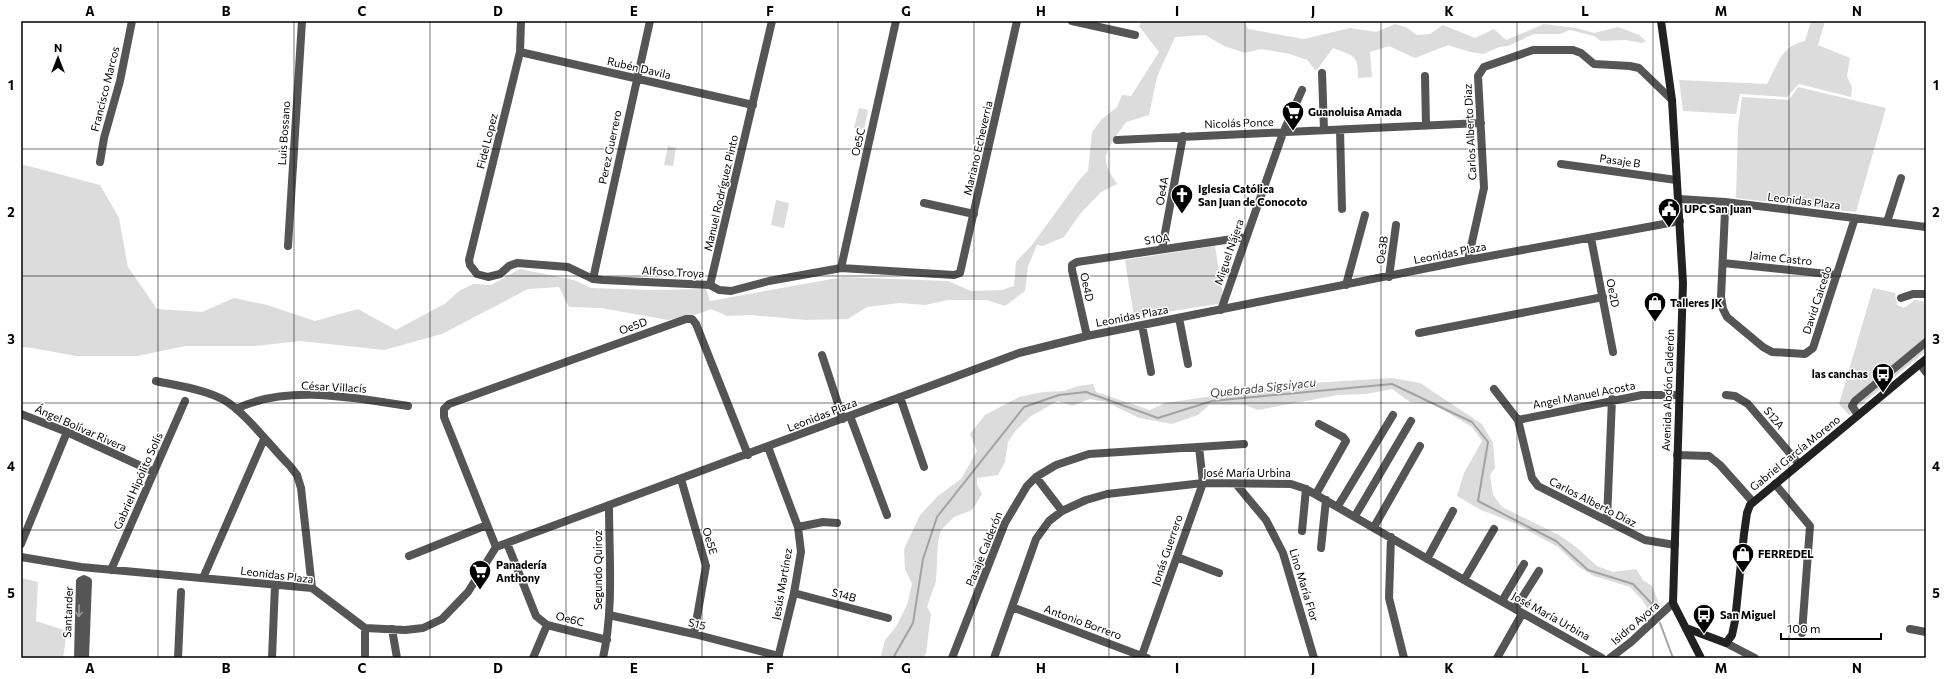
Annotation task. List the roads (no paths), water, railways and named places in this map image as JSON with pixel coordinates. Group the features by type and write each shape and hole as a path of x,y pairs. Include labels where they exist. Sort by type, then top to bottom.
{"street":[{"name":"Francisco Marcos","path":"100,162 104,138 120,81 132,21"},
{"name":"Luis Bossano","path":"288,246 302,21"},
{"name":"Fidel Lopez","path":"470,265 520,52 521,21"},
{"name":"Perez Guerrero","path":"593,278 650,21"},
{"name":"Manuel Rodríguez Pinto","path":"710,285 772,21"},
{"name":"Oe5C","path":"841,268 896,21"},
{"name":"Mariano Echeverria","path":"954,275 960,273 963,267 1017,21"},
{"path":"1072,21 1134,35"},
{"name":"Avenida Abdón Calderón","path":"1661,21 1672,100 1683,283 1673,603 1701,658"},
{"name":"Carlos Alberto Diaz","path":"1468,260 1483,192 1478,76 1480,71 1484,68 1533,50 1573,50 1581,53 1594,64 1635,66 1672,100"},
{"name":"Rubén Davila","path":"520,52 753,105"},
{"path":"1322,73 1324,130"},
{"path":"1425,76 1426,125"},
{"name":"Miguel Nájera","path":"1221,310 1283,133 1302,90"},
{"name":"Nicolás Ponce","path":"1117,140 1481,123"},
{"path":"1340,130 1342,209"},
{"name":"Oe4A","path":"1162,249 1182,136"},
{"name":"Pasaje B","path":"1561,164 1676,180"},
{"path":"1887,222 1901,178"},
{"name":"Leonidas Plaza","path":"1679,199 1725,202 1926,227"},
{"path":"924,203 974,214"},
{"path":"1723,263 1725,212"},
{"path":"1346,285 1364,215"},
{"name":"David Caicedo","path":"1723,263 1721,297 1723,309 1727,317 1754,340 1772,352 1805,354 1813,348 1855,218"},
{"name":"Leonidas Plaza","path":"496,547 748,455 1019,353 1087,336 1142,325 1389,277 1468,260 1680,221"},
{"name":"Oe3B","path":"1389,277 1396,226"},
{"name":"S10A","path":"1072,265 1077,262 1246,237"},
{"name":"Oe2D","path":"1591,238 1613,352"},
{"name":"Alfoso Troya","path":"470,265 477,274 488,277 500,274 509,266 517,263 568,267 593,278 710,285 719,290 731,291 769,281 841,268 954,275"},
{"name":"Jaime Castro","path":"1723,263 1837,275"},
{"name":"Oe4D","path":"1072,265 1087,336"},
{"path":"1901,298 1913,294 1926,294"},
{"path":"1419,334 1603,297"},
{"path":"1179,318 1188,364"},
{"name":"Oe5D","path":"487,524 444,417 444,409 449,404 686,319 692,319 696,324 748,455"},
{"path":"1142,325 1151,372"},
{"path":"1858,415 1852,406 1855,401 1926,342"},
{"path":"822,355 887,515"},
{"path":"1923,362 1926,372"},
{"name":"Gabriel García Moreno","path":"1726,643 1732,635 1735,621 1747,514 1752,502 1923,362"},
{"path":"156,381 186,387 217,398 236,409 297,475 301,488 312,588"},
{"name":"Carlos Alberto Diaz","path":"1494,389 1518,420 1535,482 1538,486 1645,540 1675,545"},
{"name":"Angel Manuel Acosta","path":"1518,420 1646,394 1679,395"},
{"name":"César Villacís","path":"236,409 249,402 303,395 343,397 408,406"},
{"name":"S12A","path":"1726,395 1735,396 1748,404 1799,464"},
{"path":"900,397 924,467"},
{"path":"1607,520 1612,400"},
{"name":"Gabriel Hipólito Solís","path":"111,570 185,401"},
{"name":"Ángel Bolívar Rivera","path":"21,414 67,432 154,472"},
{"path":"1338,506 1393,415"},
{"path":"1355,516 1411,421"},
{"path":"1316,494 1346,441 1343,437 1319,424"},
{"path":"21,544 67,432"},
{"path":"204,578 264,439"},
{"name":"Pasaje Calderón","path":"952,658 1004,523 1027,486 1036,477 1056,465 1089,454 1244,444"},
{"path":"1374,527 1420,446"},
{"name":"Jesús Martínez","path":"768,447 798,527 801,552 794,593 779,657"},
{"name":"Jonás Guerrero","path":"1143,657 1203,483 1199,447"},
{"path":"1677,455 1709,456 1720,465 1752,502"},
{"path":"1036,477 1062,511"},
{"name":"Oe5E","path":"681,479 706,566 694,634"},
{"name":"José María Urbina","path":"994,658 1036,539 1049,521 1062,511 1086,500 1107,494 1203,483 1291,484 1306,489 1338,506 1522,614 1602,658"},
{"name":"Lino María Flor","path":"1236,484 1266,520 1284,553 1314,658"},
{"path":"1775,484 1810,526 1802,633"},
{"path":"1302,531 1306,489"},
{"path":"1321,548 1326,500"},
{"name":"Segundo Quiroz","path":"603,658 607,640 609,615 609,505"},
{"path":"1427,559 1453,511"},
{"path":"798,527 823,522 838,523"},
{"path":"365,658 364,628 423,628 442,619 468,592 496,547 487,524 409,556"},
{"path":"1464,580 1494,529"},
{"path":"1391,537 1389,598 1404,658"},
{"name":"Oe6C","path":"507,543 536,616 547,625 607,640"},
{"name":"Leonidas Plaza","path":"21,557 81,567 312,588 364,628"},
{"path":"1177,557 1219,573"},
{"path":"1502,602 1524,564"},
{"path":"1514,609 1539,570"},
{"name":"Santander","path":"78,658 80,581 84,579 88,581 85,658"},
{"path":"272,658 275,585"},
{"path":"178,658 181,592"},
{"name":"S14B","path":"794,593 888,618"},
{"name":"Isidro Ayora","path":"1610,658 1631,642 1673,603"},
{"name":"Antonio Borrero","path":"1012,608 1143,657"},
{"path":"1497,658 1522,614"},
{"name":"S15","path":"609,615 694,634 779,657"},
{"path":"533,658 547,625"},
{"path":"1686,628 1726,643 1755,658"},
{"path":"392,629 397,658"},
{"path":"1910,629 1926,632"}],"waterway":[{"name":"Quebrada Sigsiyacu","path":"893,658 913,623 923,559 937,517 1024,407 1059,395 1086,392 1158,418 1212,401 1392,384 1472,422 1488,442 1478,501 1556,541 1588,570 1633,584 1652,604 1655,610"},
{"name":"Quebrada Sigsiyacu","path":"1660,623 1673,658"}],"place":[{"name":"Guanoluisa Amada","path":"1293,132"},
{"name":"Iglesia Católica San Juan de Conocoto","path":"1182,214"},
{"name":"UPC San Juan","path":"1669,228"},
{"name":"Talleres JK","path":"1655,322"},
{"name":"las canchas","path":"1883,394"},
{"name":"FERREDEL","path":"1743,574"},
{"name":"Panadería Anthony","path":"480,590"},
{"name":"San Miguel","path":"1704,634"}]}
